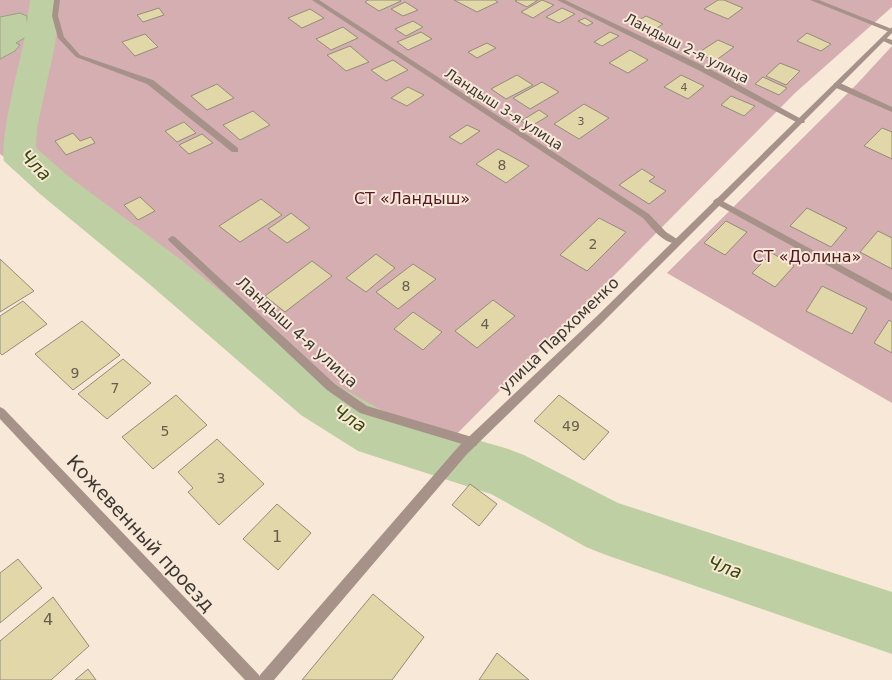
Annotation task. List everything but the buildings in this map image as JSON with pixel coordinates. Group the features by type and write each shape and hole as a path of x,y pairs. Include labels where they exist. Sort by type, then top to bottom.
{"street":[{"path":"57,0 55,16 61,38 78,56 150,82 234,150"},
{"name":"Ландыш 3-я улица","path":"315,0 646,216 663,234 676,242"},
{"name":"Ландыш 2-я улица","path":"560,0 705,70 801,121"},
{"path":"813,0 891,30"},
{"name":"улица Пархоменко","path":"264,680 468,446 600,319 891,30"},
{"path":"882,39 892,43"},
{"path":"837,85 892,110"},
{"path":"717,201 892,297"},
{"name":"Ландыш 4-я улица","path":"172,239 332,387 364,410 468,446"},
{"name":"Кожевенный проезд","path":"0,412 254,680"}],"green space":[{"name":"СТ «Ландыш»","path":"0,0 892,0 892,7 795,93 427,464 199,279 71,206 0,154"},
{"name":"СТ «Долина»","path":"892,46 892,403 667,273 856,85"}],"shaded area":[{"path":"20,13 27,16 28,36 16,43 20,45 15,51 0,59 0,17"}],"waterway":[{"name":"Чла","path":"45,0 39,45 19,128 17,152 54,185 164,271 319,400 377,435 505,473 606,527 892,623"}]}
